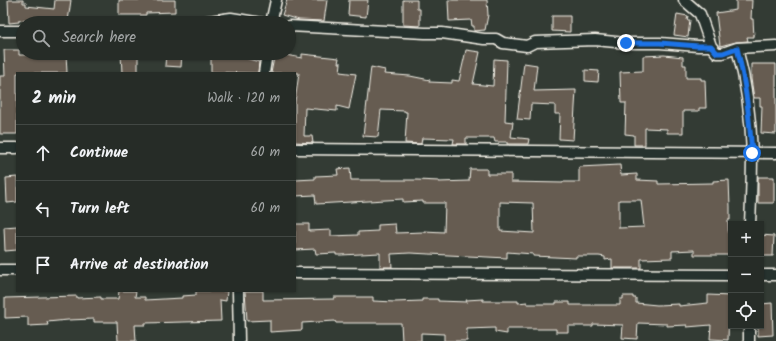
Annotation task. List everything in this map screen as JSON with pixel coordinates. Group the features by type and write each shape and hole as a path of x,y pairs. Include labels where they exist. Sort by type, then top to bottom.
{"street":[{"path":"273,16 276,0"},
{"path":"684,0 700,14 711,46 717,53 723,53 737,48 776,46"},
{"path":"296,26 442,33 484,39 496,38 503,43 527,46 535,42 595,40 626,43 711,46"},
{"path":"0,31 16,31"},
{"path":"737,48 748,101 752,153 750,221"},
{"path":"264,72 266,60"},
{"path":"0,148 16,148"},
{"path":"296,149 776,153"},
{"path":"0,270 16,270"},
{"path":"296,273 728,275"},
{"path":"764,275 776,275"},
{"path":"238,292 238,341"},
{"path":"748,341 749,329"}],"building":[{"path":"8,0 23,0 23,3 26,3 26,6 54,9 55,0 71,0 69,16 16,16 16,22 9,23"},
{"path":"119,0 175,0 175,12 146,13 146,15 119,15"},
{"path":"287,0 327,0 324,21 299,20 296,19 296,16 282,15"},
{"path":"349,0 368,0 366,17 348,15"},
{"path":"403,0 417,0 417,9 420,9 420,26 403,25"},
{"path":"448,0 487,0 488,15 485,30 474,31 474,26 472,26 471,20 449,21"},
{"path":"736,0 752,0 751,19 753,19 754,37 747,37 748,41 720,46 716,13 736,10"},
{"path":"677,14 688,16 687,20 690,20 688,37 674,35"},
{"path":"552,16 570,16 570,32 552,31"},
{"path":"4,50 16,50 16,60 66,60 67,72 16,72 16,134 0,134 0,76 5,76"},
{"path":"466,50 480,52 473,84 493,86 494,59 507,60 505,121 513,122 511,137 529,139 528,144 507,144 507,142 495,142 494,138 466,138 466,144 453,144 454,139 422,138 421,144 405,143 407,112 405,111 381,110 378,137 363,136 371,67 385,70 384,74 410,76 430,80 429,82 452,83 452,80 459,81"},
{"path":"302,54 339,58 338,63 341,63 340,72 356,74 349,109 337,106 337,111 305,108 304,136 312,136 313,143 296,142 296,95 299,73 271,72 274,60 296,60 296,57 302,58"},
{"path":"664,55 683,57 683,65 686,65 686,78 701,78 701,80 705,80 706,108 699,108 699,111 683,111 683,133 667,133 667,129 645,128 645,145 634,145 634,135 625,134 626,103 621,103 620,72 643,71 643,56"},
{"path":"121,60 138,60 138,72 122,72"},
{"path":"165,60 182,60 181,67 165,66"},
{"path":"211,60 252,60 259,62 258,72 211,72"},
{"path":"524,63 537,65 534,91 576,90 573,140 559,139 560,114 555,114 555,105 531,104 530,120 517,119"},
{"path":"751,64 776,64 776,134 761,133 762,106 760,106 760,98 754,98 751,79"},
{"path":"585,70 599,71 598,82 585,81"},
{"path":"620,165 621,175 637,174 637,180 658,181 658,184 713,183 713,181 729,180 730,220 728,220 728,255 694,255 694,250 672,251 672,258 641,259 641,268 612,268 612,259 605,260 605,257 599,256 576,256 576,258 533,256 533,254 507,252 507,258 410,253 391,254 392,267 380,267 380,253 336,255 336,253 316,254 315,249 296,250 296,224 309,224 309,231 331,230 331,236 358,235 358,232 378,231 378,225 395,224 396,233 424,231 444,232 445,203 423,203 423,201 403,202 403,199 316,204 315,195 296,196 296,180 315,179 315,176 338,175 337,169 350,168 351,180 417,180 439,182 469,181 470,169 487,169 487,174 511,174 511,182 579,182 579,167","holes":["619,200 641,200 644,227 619,228","500,202 533,203 534,233 500,231"]},
{"path":"16,177 16,202 7,203 6,178"},
{"path":"758,177 774,177 774,203 758,203"},
{"path":"16,226 16,250 5,251 4,227"},
{"path":"764,235 774,236 773,256 764,256"},
{"path":"119,292 136,292 135,297 145,297 145,300 182,298 182,296 196,295 196,292 227,292 226,301 220,300 221,321 145,323 145,325 135,325 136,341 118,341 117,322 94,322 94,319 68,320 47,322 48,325 28,326 28,317 5,318 5,298 77,296 77,298 101,297 101,299 118,299"},
{"path":"245,292 263,292 263,300 373,297 373,301 395,302 438,299 438,301 467,302 466,300 483,299 483,301 518,301 518,303 527,302 527,304 556,304 556,302 570,302 570,305 620,305 620,299 623,299 623,296 633,296 633,298 636,298 636,303 657,305 679,304 679,306 708,303 708,295 728,296 728,340 710,339 711,325 687,327 687,325 667,326 667,324 638,323 637,339 622,338 623,325 593,324 593,326 568,326 568,332 556,332 556,329 507,329 507,334 495,332 495,328 467,329 467,341 444,341 444,334 421,333 421,341 402,341 401,323 336,323 335,321 302,323 302,330 270,332 270,320 247,321"},
{"path":"772,303 773,335 758,336 758,329 764,329 764,304"}],"route":[{"path":"626,43 711,46 717,53 723,53 737,48 748,101 752,153"}]}
